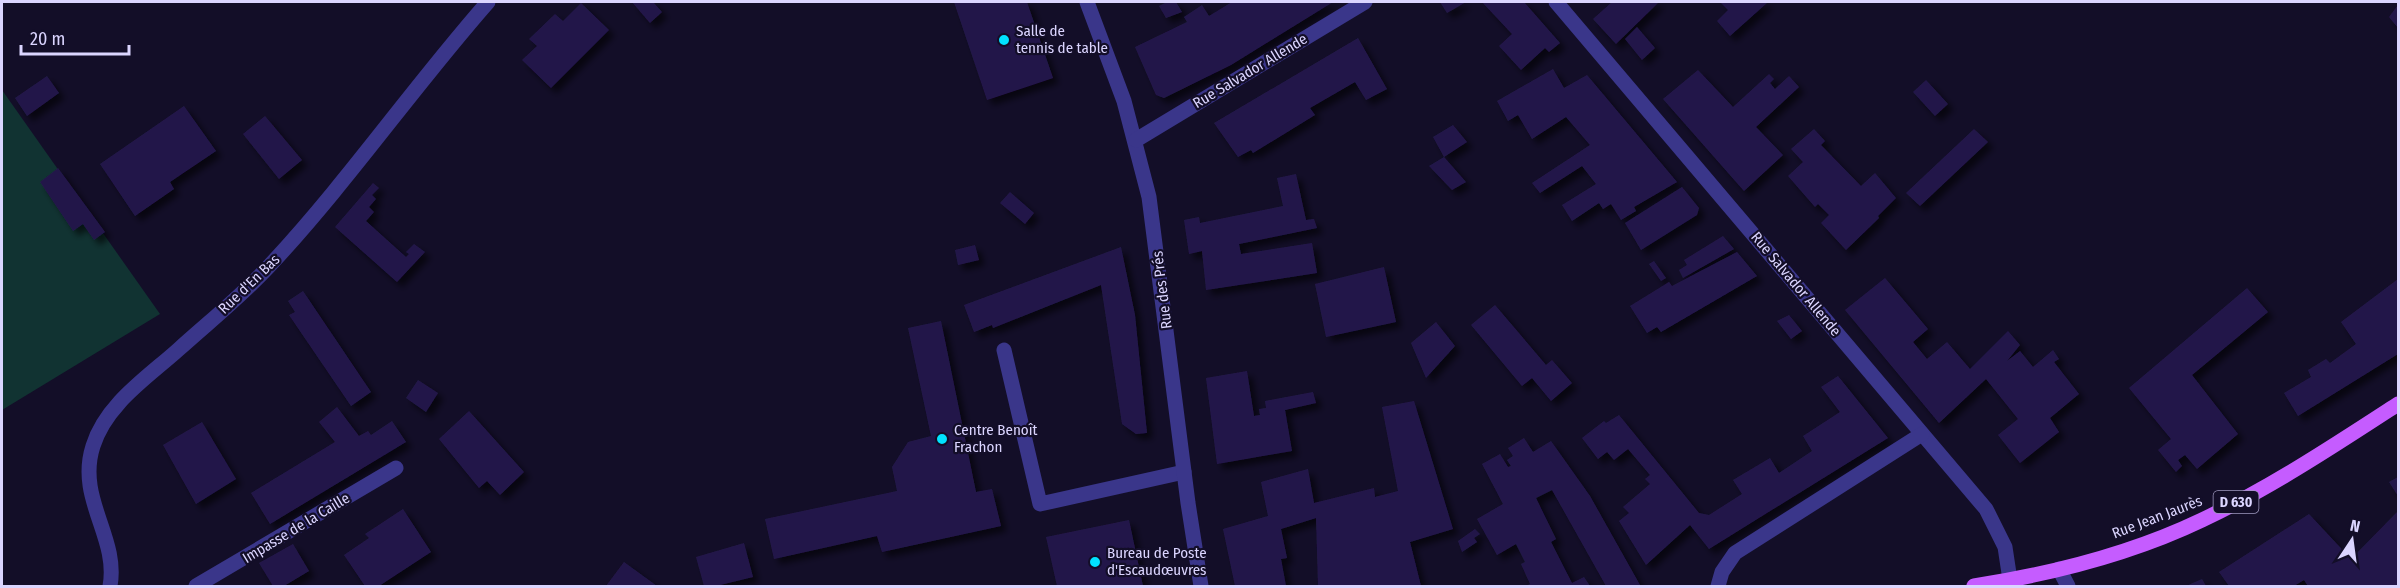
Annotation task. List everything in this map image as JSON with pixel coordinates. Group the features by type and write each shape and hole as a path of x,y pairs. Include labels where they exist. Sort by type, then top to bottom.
{"main road":[{"name":"Rue Jean Jaurès","path":"1974,586 2059,569 2137,545 2199,522 2287,474 2398,404"}],"street":[{"name":"Rue d'En Bas","path":"110,586 112,562 90,497 88,477 89,460 102,425 129,393 270,266 488,2"},
{"name":"Rue des Prés","path":"1087,2 1136,140 1154,224 1184,472 1201,586"},
{"name":"Rue Salvador Allende","path":"1136,140 1365,2"},
{"name":"Rue Salvador Allende","path":"1556,2 1992,518 2005,548 2010,580"},
{"path":"1004,350 1040,504 1184,472"},
{"path":"1718,586 1722,572 1736,553 1922,434"},
{"name":"Impasse de la Caille","path":"196,586 396,468"},
{"path":"2059,569 2068,586"}],"green space":[{"path":"2,90 160,314 2,410"}],"building":[{"path":"632,2 653,2 662,12 650,23"},
{"name":"Salle de tennis de table","path":"954,2 1027,2 1053,78 987,100"},
{"path":"1167,2 1176,2 1182,12 1166,18 1159,6"},
{"path":"1232,2 1333,2 1231,65 1164,98 1156,95 1135,47 1187,22 1184,17 1202,5 1209,16"},
{"path":"1440,2 1466,2 1447,13"},
{"path":"1482,2 1524,2 1560,43 1549,52 1545,48 1521,70 1499,46 1512,34"},
{"path":"1612,2 1659,2 1616,44 1593,19"},
{"path":"1720,2 1768,2 1730,36 1717,21 1728,10"},
{"path":"581,3 609,30 551,88 522,60 537,46 529,39 555,14 563,21"},
{"path":"2398,5 2398,28 2389,17"},
{"path":"1637,27 1655,48 1642,60 1625,39"},
{"path":"1358,38 1387,89 1366,100 1355,82 1310,108 1315,115 1253,153 1251,150 1238,157 1214,123"},
{"path":"1553,69 1564,88 1587,75 1677,182 1634,207 1636,211 1621,220 1611,204 1603,209 1599,203 1572,221 1562,205 1596,184 1582,166 1540,193 1532,183 1590,145 1566,117 1532,139 1518,115 1508,121 1497,101"},
{"path":"1698,70 1733,107 1769,74 1774,79 1770,83 1775,89 1789,76 1799,87 1756,127 1783,155 1744,191 1663,99"},
{"path":"47,76 59,93 27,116 15,98"},
{"path":"1926,80 1948,104 1935,116 1913,92"},
{"path":"184,106 216,151 170,182 174,189 135,216 100,164"},
{"path":"265,116 302,160 279,179 243,134"},
{"path":"1453,125 1467,142 1444,157 1433,137"},
{"path":"1814,129 1825,141 1821,145 1861,186 1875,173 1896,198 1846,250 1821,223 1829,215 1818,204 1815,207 1788,176 1803,162 1791,149"},
{"path":"1974,129 1988,142 1920,206 1906,193"},
{"path":"1444,157 1466,182 1452,190 1429,166"},
{"path":"58,168 105,232 94,240 83,224 73,231 40,182"},
{"path":"1296,174 1306,220 1314,219 1317,228 1239,244 1241,254 1312,243 1317,273 1206,290 1202,251 1189,254 1184,220 1199,217 1200,223 1283,206 1277,178"},
{"path":"373,183 379,188 372,195 376,199 369,207 374,212 366,221 406,257 409,254 406,252 414,244 425,252 397,282 335,227"},
{"path":"1682,187 1699,208 1697,215 1641,250 1625,223"},
{"path":"1010,192 1034,213 1025,224 1000,203"},
{"path":"1723,236 1734,249 1683,278 1679,270 1687,265 1684,260"},
{"path":"975,245 979,260 958,265 955,250"},
{"path":"1121,247 1135,315 1147,433 1136,434 1122,424 1101,285 993,328 992,325 974,332 964,305"},
{"path":"1737,252 1757,276 1661,332 1657,327 1647,333 1630,306 1669,282 1672,286"},
{"path":"1654,261 1666,278 1661,281 1649,264"},
{"path":"1384,267 1396,322 1326,337 1315,284"},
{"path":"1885,278 1928,329 1913,342 1927,359 1947,342 1970,369 2008,331 2020,345 2007,361 2020,351 2033,367 2053,350 2059,359 2054,362 2079,394 2050,418 2059,432 2020,463 1998,435 2018,419 1986,379 1939,423 1845,310"},
{"path":"2398,279 2398,354 2298,416 2284,393 2311,377 2308,370 2326,359 2330,363 2356,344 2341,322"},
{"path":"2247,288 2268,312 2192,375 2238,434 2197,469 2185,455 2178,460 2182,466 2176,472 2158,450 2171,439 2129,388"},
{"path":"303,291 371,392 351,406 289,315 295,312 288,301"},
{"path":"1495,305 1546,365 1552,360 1572,383 1551,401 1532,378 1522,386 1471,325"},
{"path":"1789,315 1802,331 1791,339 1777,321"},
{"name":"Centre Benoît Frachon","path":"941,321 976,492 992,489 1001,526 882,552 877,536 774,559 765,519 897,491 892,467 908,442 931,436 908,328"},
{"path":"1436,322 1455,346 1426,378 1411,343"},
{"path":"1247,371 1254,416 1260,415 1259,409 1266,408 1265,401 1313,392 1316,403 1285,410 1292,451 1217,464 1206,378"},
{"path":"1838,376 1888,438 1709,549 1690,525 1646,565 1619,521 1629,513 1623,507 1650,484 1645,479 1650,475 1628,449 1614,460 1607,452 1598,459 1582,438 1604,421 1606,423 1619,415 1699,513 1709,515 1742,494 1733,480 1770,458 1779,473 1812,451 1803,436 1840,412 1821,387"},
{"path":"418,380 438,393 426,412 406,398"},
{"path":"1414,401 1453,529 1410,542 1421,586 1318,586 1316,518 1281,529 1287,558 1281,559 1286,586 1235,586 1223,529 1268,516 1261,482 1308,469 1314,503 1374,488 1375,497 1398,491 1382,407"},
{"path":"337,407 359,436 368,431 371,435 392,421 406,442 270,524 251,493 335,442 319,422"},
{"path":"469,411 524,472 500,495 487,481 479,488 439,439"},
{"path":"202,422 236,479 196,504 163,445"},
{"path":"1524,438 1533,452 1551,441 1590,496 1640,585 1606,586 1552,490 1536,498 1556,539 1551,542 1572,583 1584,577 1590,586 1526,586 1530,584 1521,564 1525,562 1516,544 1497,555 1477,519 1503,504 1482,464 1500,454 1508,467 1511,466 1507,460 1513,456 1508,448"},
{"path":"2398,477 2398,496 2389,482"},
{"path":"403,509 431,552 379,586 365,586 344,555 369,538 365,534"},
{"path":"2398,511 2398,586 2308,586 2304,580 2294,586 2229,586 2219,572 2309,514 2351,559"},
{"name":"Bureau de Poste d'Escaudœuvres","path":"1129,520 1143,586 1057,586 1046,537"},
{"path":"1475,529 1480,534 1474,538 1477,542 1462,552 1458,541"},
{"path":"744,543 753,577 716,586 704,586 696,557"},
{"path":"293,544 309,571 284,586 273,586 259,563"},
{"path":"624,562 657,586 606,586"},
{"path":"2202,579 2206,586 2186,586"}],"place":[{"name":"Salle de tennis de table","path":"1004,40"},
{"name":"Centre Benoît Frachon","path":"942,439"},
{"name":"Bureau de Poste d'Escaudœuvres","path":"1095,562"}]}
